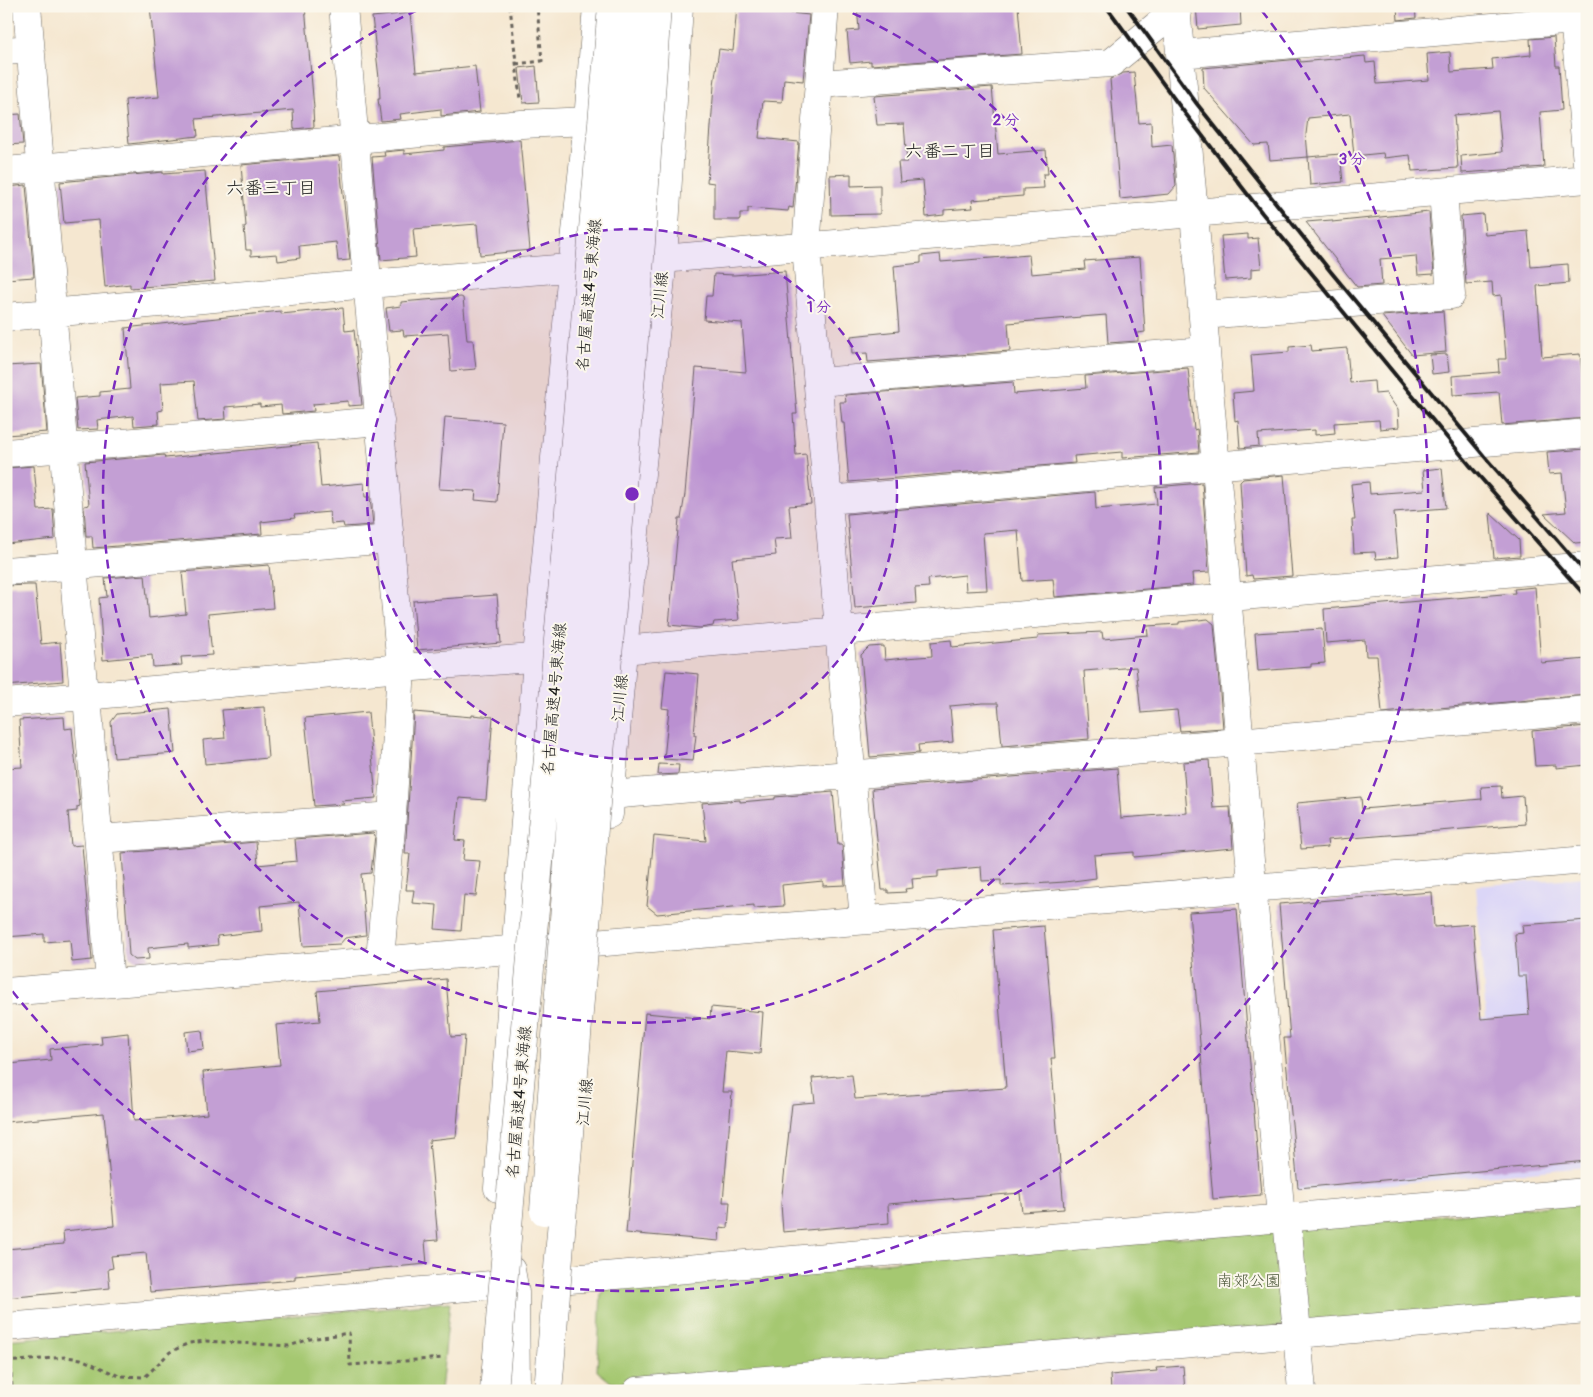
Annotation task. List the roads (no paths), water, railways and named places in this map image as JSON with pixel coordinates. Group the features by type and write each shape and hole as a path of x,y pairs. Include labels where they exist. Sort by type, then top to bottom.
{"main road":[{"path":"27,6 18,50 41,168 73,565 99,839 110,983"},
{"path":"343,6 401,668 392,816 380,960"},
{"path":"483,1391 537,658 572,269 588,121 597,6"},
{"name":"名古屋高速4号東海線","path":"494,1391 612,6"},
{"path":"560,1251 543,1226 576,730 637,6"},
{"path":"548,1391 638,302 657,6"},
{"name":"江川線","path":"560,1391 623,650 663,258 679,6"},
{"path":"825,6 806,247 864,920"},
{"path":"819,84 1111,63 1176,8"},
{"path":"1176,8 1252,887 1302,1391"},
{"path":"1180,54 1574,13 1587,163"},
{"path":"6,171 522,124 588,121"},
{"path":"6,317 368,284 572,269 663,258 1587,180"},
{"path":"1203,315 1451,295 1443,192"},
{"path":"818,382 1206,351"},
{"path":"6,453 380,421"},
{"path":"828,500 1587,433"},
{"path":"6,571 390,539"},
{"path":"6,703 1587,566"},
{"path":"610,795 1239,742 1587,710"},
{"path":"99,839 392,816"},
{"path":"6,992 515,950 597,941 1587,860"},
{"path":"570,1280 1587,1192"},
{"path":"497,1198 515,1292 516,1391"},
{"path":"7,1327 491,1285"},
{"path":"636,1391 705,1388 1587,1310"}],"railway":[{"path":"1106,6 1262,213 1472,468 1587,598"},
{"path":"1126,6 1197,104 1331,272 1484,456 1587,574"}],"district":[{"name":"六番二丁目","path":"950,151"},
{"name":"六番三丁目","path":"271,188"}],"park label":[{"name":"南郊公園","path":"1249,1280"}]}
